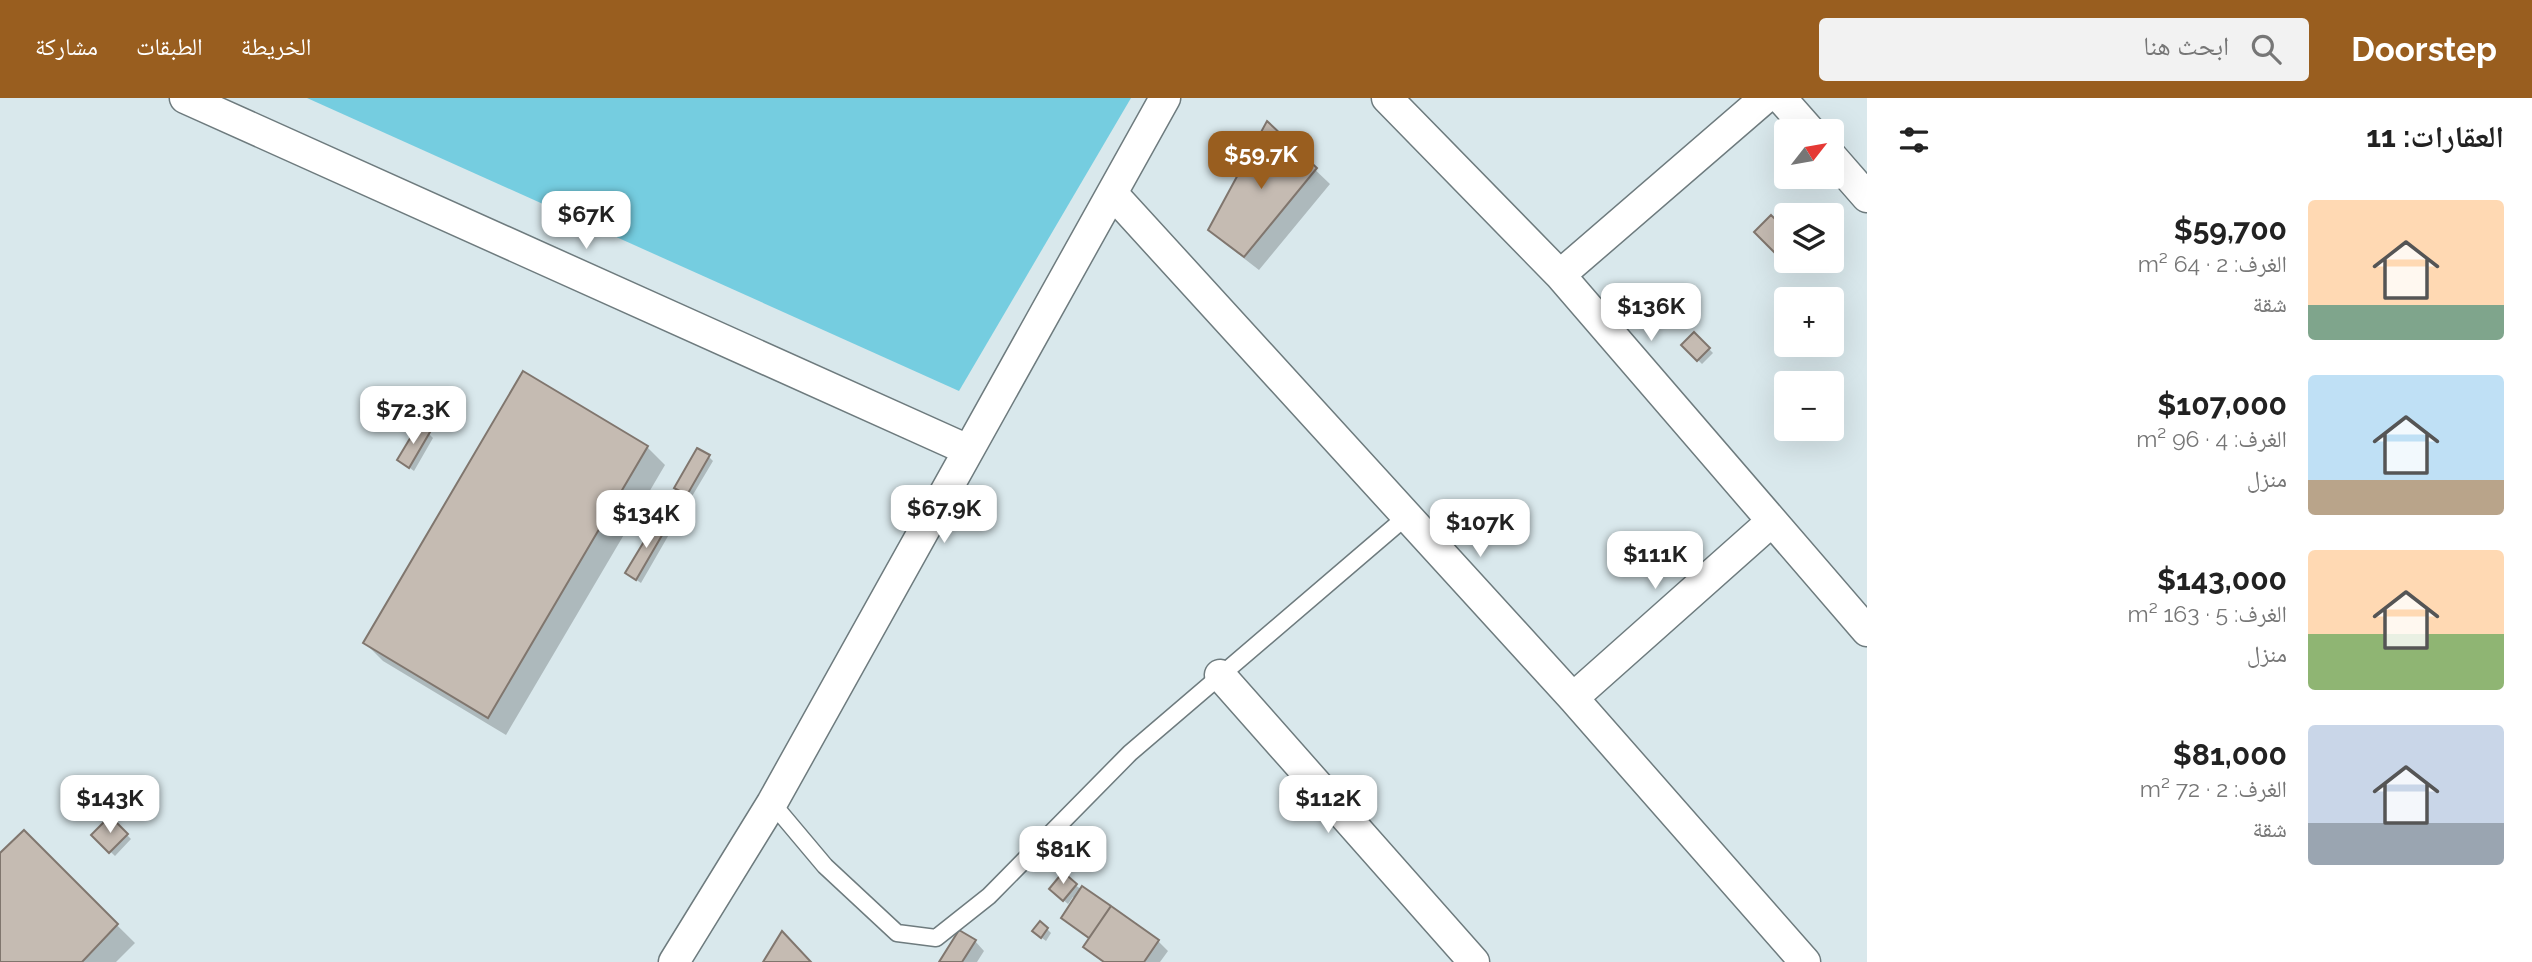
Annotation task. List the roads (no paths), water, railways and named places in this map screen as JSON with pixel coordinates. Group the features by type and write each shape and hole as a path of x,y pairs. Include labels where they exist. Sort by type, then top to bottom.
{"street":[{"path":"184,98 968,450"},
{"path":"674,962 772,803 1165,98"},
{"path":"1387,98 1560,275 1867,631"},
{"path":"1560,275 1765,98"},
{"path":"1781,98 1799,119"},
{"path":"1844,171 1867,197"},
{"path":"1112,193 1573,698 1805,962"},
{"path":"1573,698 1771,522"},
{"path":"1220,675 1474,962"}],"lane":[{"path":"772,803 825,866 897,933 936,938 989,896 1130,752 1407,516"}]}
